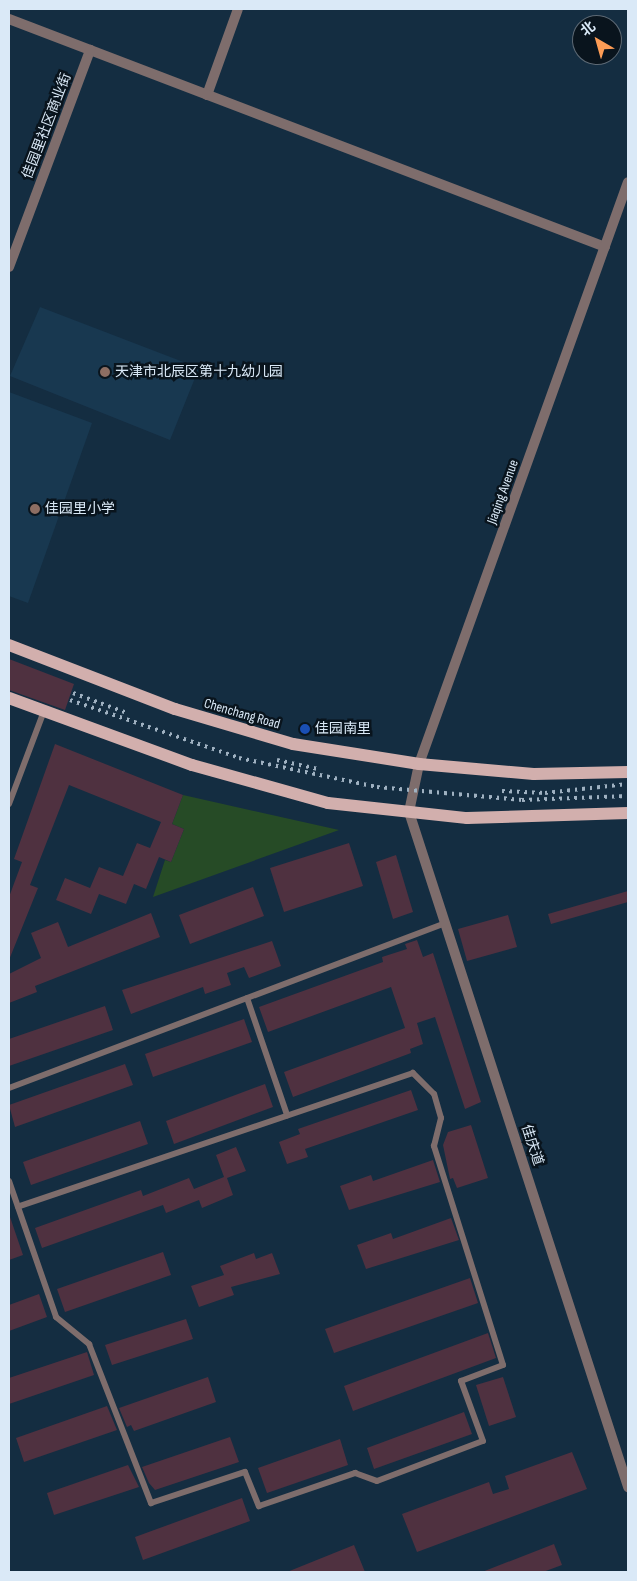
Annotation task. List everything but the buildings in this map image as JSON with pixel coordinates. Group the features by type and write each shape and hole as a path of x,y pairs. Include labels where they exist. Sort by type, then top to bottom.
{"main road":[{"name":"Chenchang Road","path":"9,644 229,726 293,744 419,764 534,774 628,772"},
{"path":"9,698 248,783 328,803 467,818 628,813"}],"street":[{"path":"207,95 238,9"},
{"path":"9,19 605,247"},
{"name":"佳园里社区商业街","path":"9,268 90,50"},
{"name":"Jiaqing Avenue","path":"409,812 419,764 628,182"},
{"name":"佳庆道","path":"409,812 628,1487"}],"lane":[{"path":"9,804 44,711"},
{"path":"9,1088 445,923"},
{"path":"247,998 288,1115"},
{"path":"9,1181 56,1317 89,1344 151,1503 245,1472 259,1506 356,1473 377,1481 483,1441 461,1381 503,1365 434,1146 441,1118 434,1094 413,1073 18,1207"}],"shaded area":[{"name":"天津市北辰区第十九幼儿园","path":"40,307 199,368 170,440 10,376"},
{"name":"佳园里小学","path":"9,392 92,423 28,603 9,596"}],"green space":[{"path":"183,795 339,830 153,897 165,860 171,862 184,829 172,824"}],"railway":[{"path":"73,693 127,713"},
{"path":"70,700 239,758 377,787 522,800 628,796"},
{"path":"277,760 318,769"},
{"path":"502,791 545,793 628,784"}],"place":[{"name":"天津市北辰区第十九幼儿园","path":"105,372"},
{"name":"佳园里小学","path":"35,509"},
{"name":"佳园南里","path":"305,729"}]}
